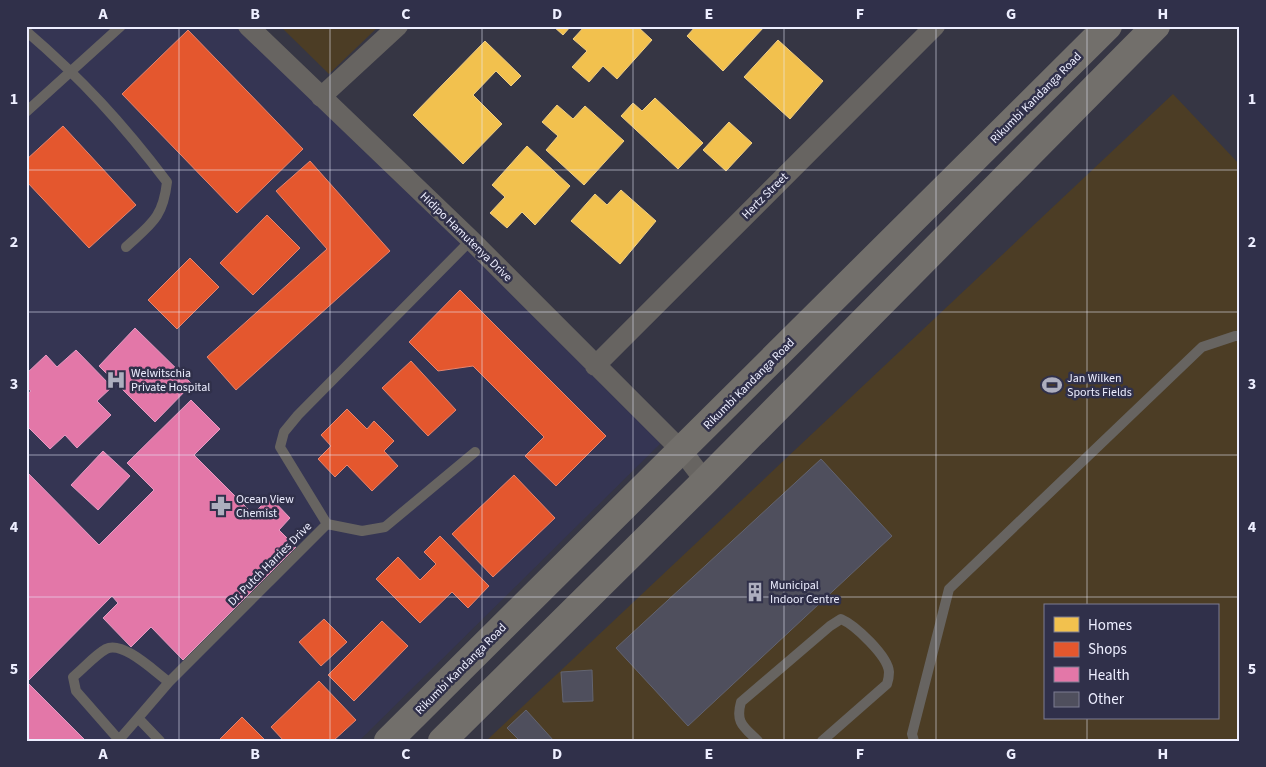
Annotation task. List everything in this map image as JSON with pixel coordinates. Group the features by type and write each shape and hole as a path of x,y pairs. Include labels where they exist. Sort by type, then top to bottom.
{"main road":[{"name":"Rikumbi Kandanga Road","path":"388,741 1108,26"},
{"path":"442,741 705,481 1156,26"}],"street":[{"name":"Hidipo Hamutenya Drive","path":"248,26 471,240 682,451 705,481"},
{"path":"321,97 398,26"},
{"name":"Hertz Street","path":"595,366 934,26"}],"lane":[{"path":"26,112 121,26"},
{"path":"26,31 72,70 129,132 167,182 165,202 155,221 126,246"},
{"name":"Dr. Putch Harries Drive","path":"118,741 170,682 327,524 280,447 284,432 298,415 471,240"},
{"path":"914,741 912,734 949,589 1202,348 1235,336 1240,336"},
{"path":"327,524 362,531 385,527 475,452"},
{"path":"758,741 740,723 738,713 741,702 830,626 841,619 852,624 884,658 889,671 887,684 822,741"},
{"path":"118,741 76,691 73,677 107,648 116,646 125,649 170,682"},
{"path":"138,718 160,741"}],"shaded area":[{"path":"26,26 260,26 664,440 359,741 26,741"},
{"path":"280,26 379,26 329,74"},
{"name":"Jan Wilken Sports Fields","path":"1173,94 1240,165 1240,741 486,741"}],"building: Homes":[{"path":"553,26 571,26 563,35"},
{"path":"585,26 637,26 652,40 617,79 603,66 589,82 572,67 587,51 573,39"},
{"path":"696,26 765,26 723,71 687,36"},
{"path":"778,40 823,81 790,119 744,77"},
{"path":"485,41 521,76 511,86 496,71 473,95 502,124 463,164 413,115"},
{"path":"655,98 703,143 678,169 621,116 633,103 642,111"},
{"path":"557,105 573,119 585,106 624,141 584,185 546,150 558,136 542,122"},
{"path":"729,122 752,143 726,171 703,150"},
{"path":"527,146 570,186 535,225 522,212 507,228 490,213 505,197 492,185"},
{"path":"621,190 656,221 620,264 571,221 595,194 607,205"}],"building: Shops":[{"path":"188,30 303,149 237,213 122,94"},
{"path":"63,126 136,205 89,248 26,181 26,160"},
{"path":"310,161 390,251 236,390 207,357 327,249 276,191"},
{"path":"267,215 300,248 253,295 220,263"},
{"path":"190,258 219,287 177,329 148,300"},
{"path":"460,290 606,436 556,486 525,456 544,437 473,366 438,371 409,342"},
{"path":"411,361 456,410 428,436 382,388"},
{"path":"347,409 367,429 374,421 394,441 384,451 398,466 372,491 347,465 335,477 318,459 331,446 321,435"},
{"path":"514,475 555,518 493,577 452,534"},
{"path":"440,536 489,586 468,608 452,592 420,623 376,579 398,557 420,580 436,564 424,552"},
{"path":"324,619 347,642 321,666 299,642"},
{"path":"382,621 408,646 354,701 328,675"},
{"path":"319,681 356,720 333,741 284,741 271,727"},
{"path":"242,717 266,741 218,741"}],"building: Health":[{"path":"135,328 192,384 155,422 99,366"},
{"path":"76,350 112,387 97,401 111,415 77,448 65,435 50,449 26,425 26,395 31,391 26,387 26,374 46,355 57,367"},
{"path":"191,400 220,429 194,455 253,514 270,497 290,518 279,530 296,547 183,660 151,627 131,647 103,618 118,603 112,596 27,682 86,741 26,741 26,471 99,545 154,490 127,463"},
{"path":"103,451 130,476 98,510 71,485"}],"building: Other":[{"name":"Municipal Indoor Centre","path":"821,459 892,536 688,726 616,648"},
{"path":"592,670 593,701 563,702 561,672"},
{"path":"526,710 554,741 520,741 507,728"}],"place":[{"name":"Welwitschia Private Hospital","path":"116,380"},
{"name":"Jan Wilken Sports Fields","path":"1052,385"},
{"name":"Ocean View Chemist","path":"221,506"},
{"name":"Municipal Indoor Centre","path":"755,592"}]}
